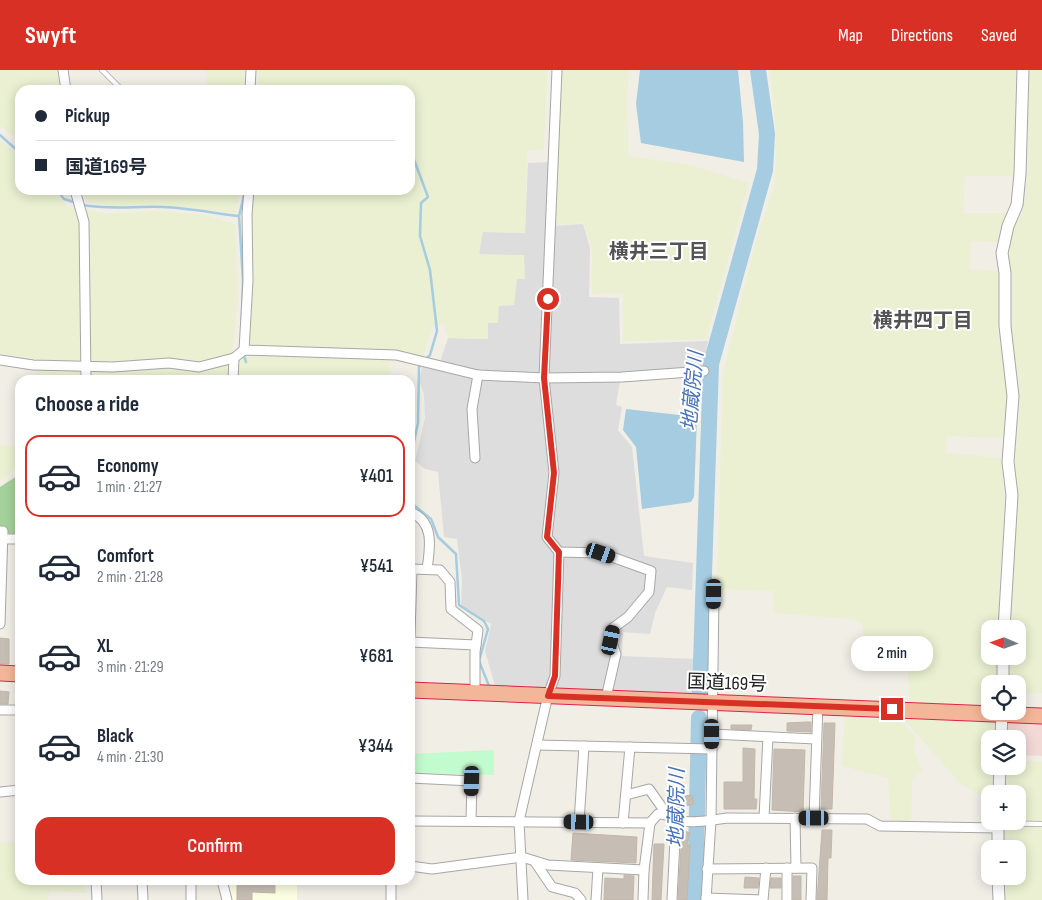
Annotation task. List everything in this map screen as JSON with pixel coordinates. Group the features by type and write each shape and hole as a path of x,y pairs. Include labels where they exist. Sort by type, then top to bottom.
{"highway":[{"path":"0,673 15,674"},
{"name":"国道169号","path":"415,690 981,711"},
{"name":"国道169号","path":"1026,714 1042,716"}],"street":[{"path":"63,70 65,85"},
{"path":"250,85 251,70"},
{"path":"523,900 519,821 548,696 555,676 559,552 547,537 554,473 544,378 557,70"},
{"path":"1005,620 1012,495 1008,462 1013,396 1005,326 1005,273 1002,253 1008,226 1016,205 1020,181 1023,70"},
{"path":"76,195 84,222 86,375"},
{"path":"244,350 248,281 249,195"},
{"path":"0,360 32,364 86,366 169,363 199,367 234,358 244,350 396,355 478,375 544,378 622,377 704,371"},
{"path":"233,375 234,358"},
{"path":"475,458 472,409 478,375"},
{"path":"415,516 428,527 431,541 428,569"},
{"path":"0,624 1,535 15,538"},
{"path":"559,552 601,553 651,571 649,592 628,617 614,628 611,640 616,654 606,698"},
{"path":"415,569 440,570 450,582 452,609 478,630 475,692"},
{"path":"714,594 712,734 703,749 702,820 707,869 706,899 763,900 766,868"},
{"path":"415,642 476,645"},
{"path":"814,818 818,705"},
{"path":"0,710 15,710"},
{"path":"712,734 816,739"},
{"path":"764,818 768,737"},
{"path":"536,745 703,749"},
{"path":"579,822 584,746"},
{"path":"623,823 630,747"},
{"path":"415,778 472,781 471,821"},
{"path":"626,795 649,789 666,813 676,820 814,818 867,819 880,826 981,824"},
{"path":"0,792 15,790"},
{"path":"644,900 644,870 650,823 658,814 666,813"},
{"path":"787,900 792,868 795,818"},
{"path":"415,820 650,823"},
{"path":"672,900 676,820"},
{"path":"415,867 432,869 522,857 548,866 644,870"},
{"path":"535,862 552,887 575,893 581,900"},
{"path":"596,900 598,868"},
{"path":"707,869 812,868 811,900"},
{"path":"96,885 97,900"},
{"path":"142,885 143,900"},
{"path":"191,885 192,900"},
{"path":"223,885 227,900"},
{"path":"391,885 391,900"},
{"path":"998,885 999,900"}],"lane":[{"path":"102,70 117,85"},
{"path":"1026,824 1042,824"}],"shaded area":[{"path":"0,70 58,70 60,85 15,85 15,138 0,125"},
{"path":"206,70 244,70 243,85 207,85"},
{"path":"258,70 547,70 544,149 527,151 525,233 482,232 479,254 524,255 525,279 517,279 514,305 499,306 498,323 488,323 488,339 448,338 444,324 432,327 423,358 390,352 389,375 239,375 239,363 249,347 253,292 250,215 255,195 415,195 415,85 257,85"},
{"path":"560,70 629,70 627,93 628,156 690,165 749,183 706,339 623,341 623,293 592,294 592,248 583,223 554,225"},
{"path":"770,70 1016,70 1015,176 965,176 963,213 1008,213 1000,227 998,242 971,241 969,269 998,271 1001,282 998,328 1008,398 1004,438 947,436 945,453 1002,458 1005,517 999,588 999,620 981,620 981,665 999,665 999,675 981,675 981,707 910,703 907,655 870,655 863,643 862,623 852,619 774,613 773,591 717,589 723,374 755,244 773,190 776,168 776,132"},
{"path":"1029,70 1042,70 1042,693 1026,693 1026,675 1006,675 1006,665 1026,665 1026,620 1009,620 1018,501 1015,466 1020,407 1018,375 1012,344 1009,256 1012,229 1023,213 1028,173"},
{"path":"0,140 15,153 15,195 58,195 67,207 108,214 154,211 205,215 235,224 238,301 230,375 37,375 36,359 0,353"},
{"path":"555,162 553,226 583,224 590,248 589,297 619,298 620,344 708,341 702,374 620,381 616,405 622,407 618,430 632,447 644,556 693,563 692,590 667,587 655,613 650,634 623,632 622,656 695,659 694,695 495,686 485,651 491,624 461,607 462,580 457,539 444,537 438,472 425,469 415,461 425,418 424,394 419,380 423,364 438,368 448,338 488,339 488,323 517,279 524,279 479,254 483,231 525,233 528,163"},
{"path":"84,195 239,195 236,213 163,205 116,207 89,202"},
{"path":"0,445 15,446 15,470 0,481"},
{"path":"845,717 898,720 915,736 914,751 922,770 912,779 911,822 891,820 888,778 842,766"},
{"path":"904,719 994,722 994,730 981,730 981,775 994,775 993,785 981,785 981,796 962,785"},
{"path":"1007,721 1042,722 1042,756 1026,755 1026,730 1006,730"},
{"path":"1026,761 1042,762 1042,900 1006,900 1005,885 1026,885 1026,840 1005,840 1004,830 1026,830 1026,785 1004,785 1005,775 1026,775"},
{"path":"0,842 15,843 15,885 85,885 86,893 50,891 47,900 0,900"},
{"path":"226,885 297,885 297,900 229,900"}],"green space":[{"path":"15,477 15,534 6,533 0,528 0,487"},
{"path":"494,750 494,775 415,773 415,754"}],"water":[{"path":"640,70 738,70 743,122 744,162 641,143 636,104"},
{"path":"626,409 697,417 694,497 691,502 642,509 636,447 623,430"}],"building":[{"path":"0,638 9,639 9,664 0,664"},
{"path":"0,691 9,692 8,704 0,704"},
{"path":"811,722 811,732 787,731 787,723"},
{"path":"824,723 835,723 832,809 821,809"},
{"path":"731,725 752,725 751,730 731,729"},
{"path":"743,748 755,749 754,799 757,799 756,809 724,809 724,782 743,782"},
{"path":"774,749 805,750 803,812 772,810"},
{"path":"692,795 694,804 671,810 668,805 667,799"},
{"path":"682,830 690,833 687,845 690,845 687,900 678,900"},
{"path":"822,830 832,830 831,858 828,858 827,900 817,900"},
{"path":"573,833 637,837 636,863 571,860"},
{"path":"654,844 664,844 661,900 652,900"},
{"path":"624,875 634,876 633,900 604,900 605,878 624,879"},
{"path":"793,876 801,876 801,900 793,900"},
{"path":"745,877 759,878 758,888 744,888"},
{"path":"771,878 781,878 781,888 770,888"},
{"path":"237,885 275,885 275,893 252,892 252,900 237,900"}],"waterway":[{"name":"地蔵院川","path":"700,693 711,364 765,170 767,134 758,70"},
{"path":"0,135 15,148"},
{"path":"415,162 428,197 421,203 420,236 430,270 437,331 430,355 426,359"},
{"path":"61,195 64,199 77,203"},
{"path":"241,345 243,280 239,216 244,195"},
{"path":"82,205 113,208 192,209 239,216"},
{"path":"243,353 246,362"},
{"path":"415,437 418,423 419,367 422,363"},
{"path":"415,506 431,519 438,537 456,554 459,605 484,621 488,629 479,661 489,686"},
{"name":"地蔵院川","path":"695,900 699,718"}],"district":[{"name":"横井三丁目","path":"659,251"},
{"name":"横井四丁目","path":"923,320"}],"route":[{"path":"548,299 544,378 554,473 547,537 559,552 555,676 548,696 892,709"}]}
